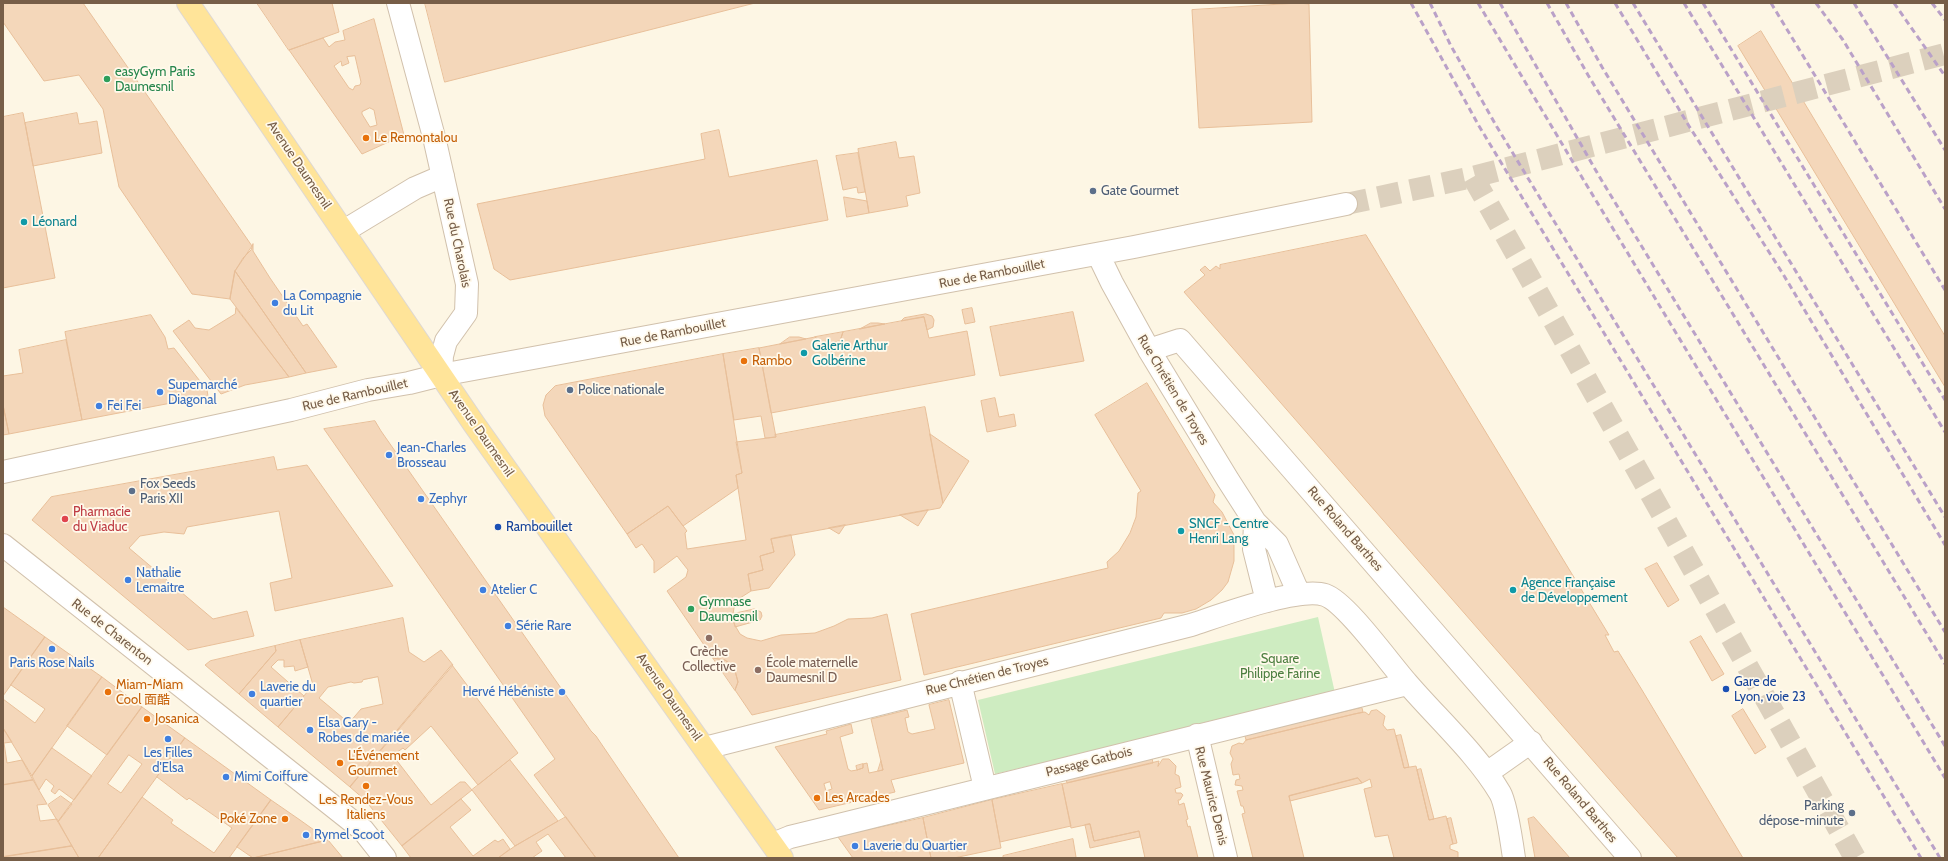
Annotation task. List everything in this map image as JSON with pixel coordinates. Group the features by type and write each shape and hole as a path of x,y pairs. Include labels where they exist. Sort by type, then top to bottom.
{"main road":[{"name":"Avenue Daumesnil","path":"188,3 441,375 777,851"}],"street":[{"name":"Rue du Charolais","path":"398,3 443,176 467,284 466,313 446,341 442,356 441,375"},
{"path":"344,231 415,188 443,176"},
{"name":"Rue de Rambouillet","path":"3,472 291,410 368,390 409,384 441,375 1098,254 1346,204"},
{"name":"Rue Chrétien de Troyes","path":"705,748 960,682 1191,625 1267,601 1299,594 1277,544 1254,522 1149,350 1112,283 1098,254"},
{"name":"Rue Roland Barthes","path":"1149,350 1180,340 1531,742 1630,858"},
{"path":"1254,522 1254,549 1267,601"},
{"name":"Rue de Charenton","path":"3,545 363,830 385,858"},
{"path":"1299,594 1325,595 1334,600 1348,612 1407,684 1487,773 1502,795 1514,858"},
{"path":"960,682 985,788"},
{"name":"Passage Gatbois","path":"777,851 790,837 1196,735 1407,684"},
{"name":"Rue Maurice Denis","path":"1196,735 1226,858"},
{"path":"1487,773 1531,742"}],"green space":[{"name":"Square Philippe Farine","path":"1318,617 1335,693 995,774 978,700"}],"building":[{"path":"3,3 83,3 252,246 235,271 230,299 192,294 119,187 103,109 79,75 44,81 3,22"},
{"path":"257,3 332,3 339,32 289,50"},
{"path":"425,3 755,3 445,82"},
{"path":"1299,3 1309,4 1312,122 1199,128 1192,10"},
{"path":"374,19 404,135 362,154 289,50 323,38 329,47 335,42 345,40 343,31","holes":["355,56 361,82 360,85 355,86 353,90 349,88 334,66 341,61 342,66 349,63 347,57","370,108 374,110 377,125 370,127 362,114 362,112"]},
{"path":"1761,31 1945,336 1945,387 1738,46"},
{"name":"Léonard","path":"23,113 55,278 3,288 3,117"},
{"path":"77,113 79,124 97,121 102,153 33,166 25,123"},
{"path":"719,130 729,177 817,160 828,220 510,280 494,269 477,204 705,159 701,134"},
{"path":"896,142 899,158 914,156 920,193 906,196 908,206 869,213 858,149"},
{"path":"858,153 865,192 858,193 857,187 843,190 836,156"},
{"path":"844,197 867,201 869,213 847,217"},
{"name":"Agence Française de Développement","path":"1366,235 1609,635 1605,635 1614,652 1618,651 1743,858 1678,858 1184,292 1205,275 1200,270 1205,266 1210,271 1216,266 1220,269 1220,265"},
{"path":"253,244 253,251 270,278 303,326 307,324 337,367 306,373 235,271 243,258 251,250"},
{"path":"235,271 306,373 289,377 230,299"},
{"path":"236,308 289,377 245,385 221,394 173,331 189,320 195,328 209,330 235,314"},
{"path":"972,308 975,322 965,324 962,310"},
{"path":"1073,312 1084,361 1000,376 990,327"},
{"path":"926,314 932,316 934,320 933,327 927,330 924,317 901,321 904,318"},
{"path":"151,315 165,337 168,349 174,348 207,390 208,396 82,420 65,332"},
{"path":"924,317 929,338 967,331 975,375 771,413 759,348 815,337 823,344 840,341 843,332"},
{"path":"871,323 878,323 885,324 860,329"},
{"path":"843,332 840,341 823,344 815,337"},
{"path":"790,337 799,337 806,339 780,344"},
{"path":"66,340 82,420 9,434 3,405 3,376 23,373 19,350"},
{"path":"759,348 776,437 765,438 761,416 734,420 723,354"},
{"path":"723,354 742,473 736,475 738,488 683,526 668,506 627,534 545,416 543,405 546,395 555,386"},
{"name":"SNCF - Centre Henri Lang","path":"1147,383 1215,495 1213,502 1222,512 1234,535 1234,561 1228,582 1222,590 1211,600 1196,609 1182,613 1164,613 1161,618 924,675 911,614 1108,568 1107,562 1119,551 1130,533 1136,517 1138,493 1141,491 1095,415"},
{"path":"995,398 999,417 1014,414 1016,426 987,432 981,401"},
{"path":"3,405 9,434 3,435"},
{"path":"925,407 943,503 940,508 771,539 774,552 760,556 763,570 748,574 751,591 740,598 734,608 733,614 733,622 740,634 747,638 761,641 781,635 815,633 848,619 872,618 887,614 901,680 752,715 735,690 738,682 734,667 725,660 713,658 667,591 686,577 688,570 677,556 654,573 654,561 642,544 636,548 627,534 668,506 687,531 685,533 687,549 746,540 736,475 742,473 736,442 776,437 775,435"},
{"path":"375,421 591,731 596,736 679,858 596,858 534,775 555,759 324,429"},
{"path":"930,434 969,461 943,503"},
{"path":"274,457 277,470 307,465 393,586 275,611 270,583 292,578 279,511 187,527 184,534 164,532 140,536 129,548 213,619 247,611 254,636 188,650 32,520 51,497"},
{"path":"928,510 918,526 900,515"},
{"path":"845,525 839,534 829,528"},
{"path":"791,535 795,555 769,588 751,591 748,574 763,570 760,556 774,552 771,539"},
{"path":"1657,563 1679,600 1668,607 1645,569"},
{"path":"3,607 45,637 3,696"},
{"path":"755,609 761,612 762,616 760,620 735,627 733,614"},
{"path":"403,618 409,652 424,662 441,650 453,665 350,787 278,727 313,685 300,640","holes":["378,677 383,704 361,709 349,723 319,698 328,687 351,682 362,682 363,680"]},
{"path":"1701,636 1724,674 1712,681 1690,642"},
{"path":"45,637 102,677 32,776 3,728 3,699 35,723 45,709 11,685"},
{"path":"300,640 308,667 295,671 294,666 284,667 284,660 278,660 271,667 304,696 278,727 239,694 276,651 275,646"},
{"path":"275,646 276,651 239,694 205,665 210,661"},
{"path":"713,658 725,660 734,667 738,682 735,690"},
{"path":"452,665 518,753 478,785 431,726 405,750 403,748 396,753 394,751 391,753 431,805 460,782 465,782 472,790 402,846 365,800 350,787"},
{"path":"102,677 142,707 107,755 67,726"},
{"path":"949,700 964,763 891,780 895,792 819,810 775,747 827,734 826,731 851,724 853,733 840,737 848,769 851,771 857,770 863,768 863,764 867,763 869,773 883,770 871,719 907,710 909,717 905,718 908,732 912,734 935,729 929,705","holes":["830,782 832,789 826,791 824,784"]},
{"path":"142,707 185,738 98,858 79,858 58,822","holes":["129,755 142,764 121,793 108,784"]},
{"path":"1362,708 1363,712 1246,740 1245,736"},
{"path":"1743,709 1766,747 1755,754 1732,716"},
{"path":"1377,710 1385,716 1383,725 1387,730 1394,729 1404,768 1416,766 1429,820 1446,816 1453,844 1450,845 1450,849 1458,852 1458,858 1394,858 1388,835 1375,837 1364,789 1372,787 1370,779 1362,783 1358,778 1289,796 1304,858 1253,858 1242,814 1245,813 1243,806 1241,806 1237,791 1243,790 1242,786 1235,785 1236,780 1240,779 1239,774 1233,775 1231,764 1233,759 1230,753 1232,746 1239,743 1243,744 1246,740 1354,714 1365,712 1369,715 1371,711"},
{"path":"3,728 12,742 4,743 7,763 22,760 33,780 3,785"},
{"path":"1401,735 1409,767 1404,768 1396,736"},
{"path":"185,738 271,800 229,858 98,858 142,797 173,820 171,823 214,853 232,828 189,798 187,800 157,777"},
{"path":"52,748 92,776 74,800 59,789 55,794 51,791 54,786 46,779 39,790 32,776"},
{"path":"1152,758 1153,763 1067,783 1066,779"},
{"path":"1163,759 1169,759 1176,766 1175,774 1179,776 1181,787 1175,789 1176,793 1181,793 1183,795 1180,800 1178,800 1179,805 1184,803 1188,819 1186,820 1188,827 1190,826 1198,858 1145,858 1139,831 1094,841 1090,824 1071,828 1062,784 1159,761 1158,766"},
{"path":"510,760 558,821 515,846 472,790"},
{"path":"881,761 883,770 878,771"},
{"path":"863,764 863,768 857,770 856,766"},
{"path":"1421,769 1434,819 1429,820 1417,770"},
{"path":"1358,778 1362,783 1290,801 1289,796"},
{"path":"33,780 47,804 37,805 40,821 57,819 72,846 3,857 3,785"},
{"path":"1062,784 1071,826 1000,842 992,800"},
{"path":"61,796 72,804 58,822 48,805"},
{"path":"461,799 471,810 450,827 473,856 495,840 498,842 503,839 510,849 498,858 411,858 402,846"},
{"path":"271,800 328,840 253,858 237,847"},
{"path":"992,800 1001,848 954,858 931,858 923,818"},
{"path":"566,817 596,858 566,858 548,834 536,842 542,851 532,858 498,858 515,846"},
{"path":"1534,817 1570,858 1535,858 1528,819"},
{"path":"923,818 931,858 853,858 838,837"},
{"path":"1451,818 1457,843 1453,844 1447,819"},
{"path":"1090,824 1094,841 1139,831 1140,837 1090,848 1085,825"},
{"path":"1073,839 1076,857 1073,858 1003,858 1003,856"},
{"path":"328,840 343,858 253,858"},
{"path":"72,846 79,858 3,858 3,857"}],"tunnel":[{"path":"1346,204 1473,177 1945,54"},
{"path":"1473,177 1855,858"}],"railway":[{"path":"1411,3 1479,126 1921,858"},
{"path":"1430,3 1451,46 1497,127 1940,858"},
{"path":"1478,3 1945,778"},
{"path":"1500,3 1599,176 1945,746"},
{"path":"1547,3 1588,75 1945,664"},
{"path":"1566,3 1602,67 1945,632"},
{"path":"1615,3 1689,126 1783,274 1945,545"},
{"path":"1633,3 1945,517"},
{"path":"1684,3 1945,432"},
{"path":"1703,3 1945,400"},
{"path":"1771,3 1945,290"},
{"path":"1816,3 1843,40 1945,209"},
{"path":"1854,3 1945,150"},
{"path":"1894,3 1945,76"},
{"path":"1932,3 1945,20"}],"place":[{"name":"easyGym Paris Daumesnil","path":"107,79"},
{"name":"Le Remontalou","path":"366,138"},
{"name":"Gate Gourmet","path":"1093,191"},
{"name":"Léonard","path":"24,222"},
{"name":"La Compagnie du Lit","path":"275,303"},
{"name":"Galerie Arthur Golbérine","path":"804,353"},
{"name":"Rambo","path":"744,361"},
{"name":"Police nationale","path":"570,390"},
{"name":"Supemarché Diagonal","path":"160,392"},
{"name":"Fei Fei","path":"99,406"},
{"name":"Jean-Charles Brosseau","path":"389,455"},
{"name":"Fox Seeds Paris XII","path":"132,491"},
{"name":"Zephyr","path":"421,499"},
{"name":"Pharmacie du Viaduc","path":"65,519"},
{"name":"Rambouillet","path":"498,527"},
{"name":"SNCF - Centre Henri Lang","path":"1181,531"},
{"name":"Nathalie Lemaitre","path":"128,580"},
{"name":"Atelier C","path":"483,590"},
{"name":"Agence Française de Développement","path":"1513,590"},
{"name":"Gymnase Daumesnil","path":"691,609"},
{"name":"Série Rare","path":"508,626"},
{"name":"Crèche Collective","path":"709,638"},
{"name":"Paris Rose Nails","path":"52,649"},
{"name":"École maternelle Daumesnil D","path":"758,670"},
{"name":"Gare de Lyon, voie 23","path":"1726,689"},
{"name":"Miam-Miam Cool 面酷","path":"108,692"},
{"name":"Hervé Hébéniste","path":"562,692"},
{"name":"Laverie du quartier","path":"252,694"},
{"name":"Josanica","path":"147,719"},
{"name":"Elsa Gary - Robes de mariée","path":"310,730"},
{"name":"Les Filles d'Elsa","path":"168,739"},
{"name":"L'Événement Gourmet","path":"340,763"},
{"name":"Mimi Coiffure","path":"226,777"},
{"name":"Les Rendez-Vous Italiens","path":"366,786"},
{"name":"Les Arcades","path":"817,798"},
{"name":"Parking dépose-minute","path":"1852,813"},
{"name":"Poké Zone","path":"285,819"},
{"name":"Rymel Scoot","path":"306,835"},
{"name":"Laverie du Quartier","path":"855,846"}]}
